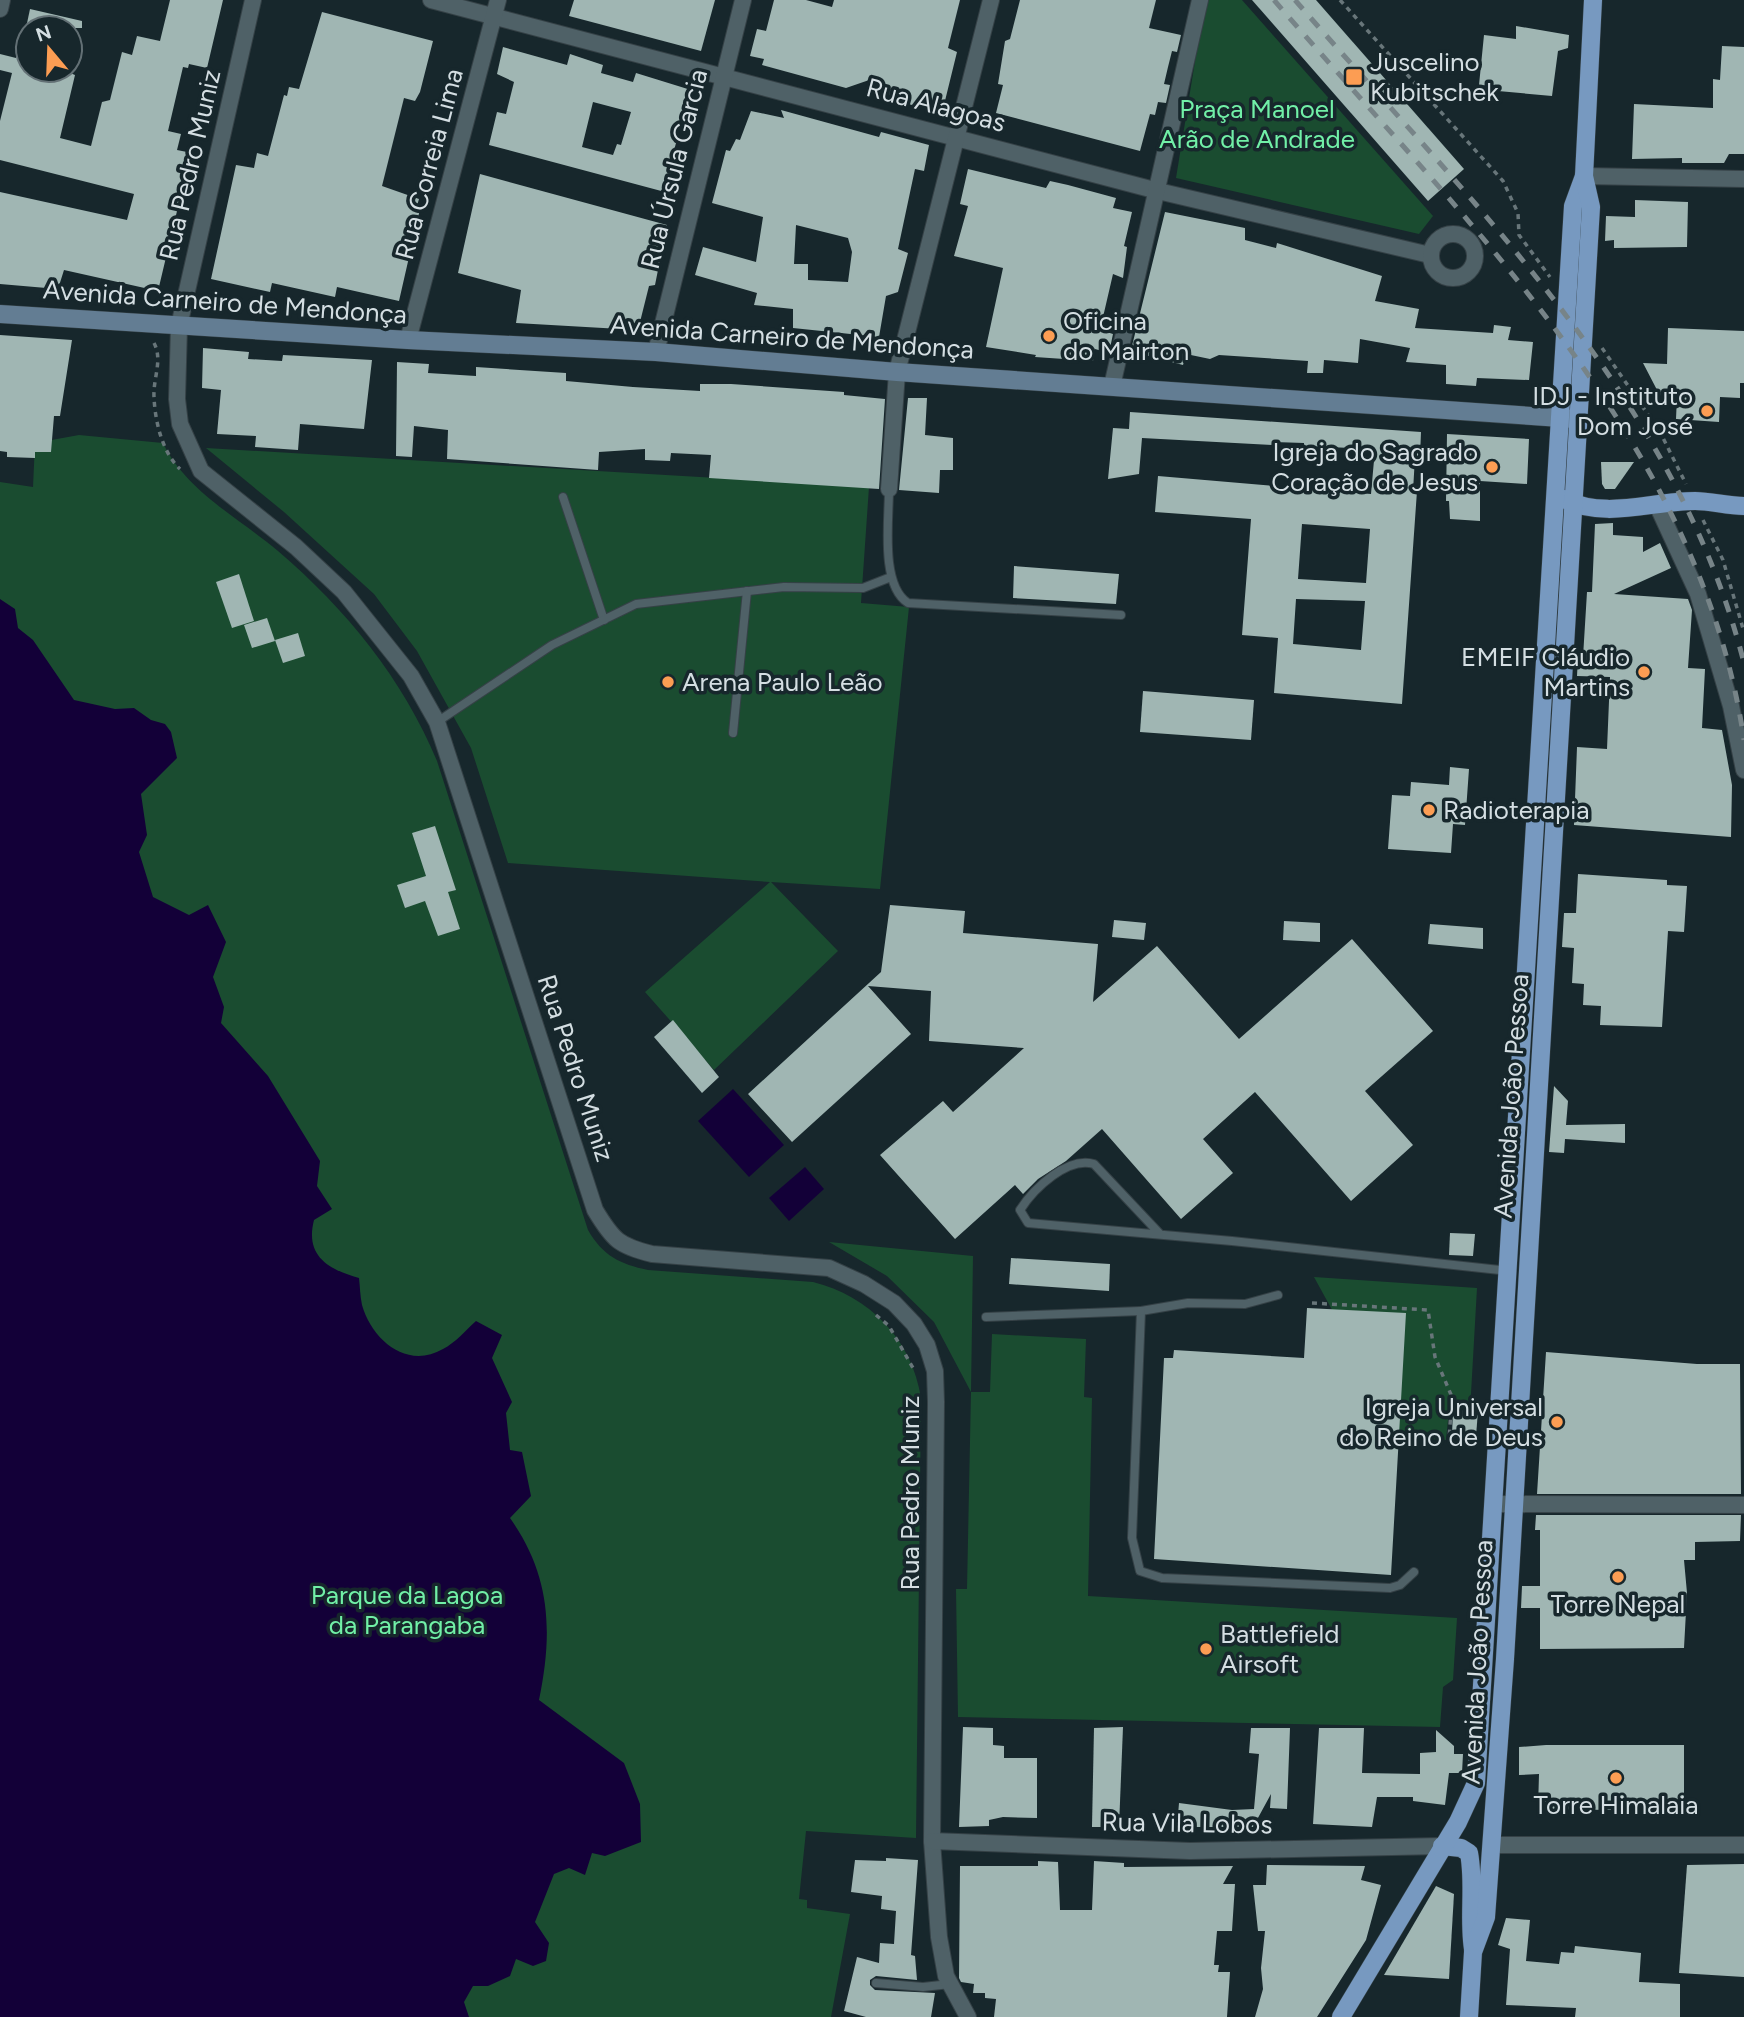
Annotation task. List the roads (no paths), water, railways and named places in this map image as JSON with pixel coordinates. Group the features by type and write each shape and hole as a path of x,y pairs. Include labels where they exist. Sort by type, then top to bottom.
{"main road":[{"name":"Avenida João Pessoa","path":"1341,2017 1471,1798 1478,1765 1494,1504 1517,1272 1575,505 1591,207 1584,176 1593,0"},
{"name":"Avenida João Pessoa","path":"1469,2017 1474,1952 1486,1917 1492,1845 1512,1504 1517,1272 1555,495 1573,206 1584,176"},
{"name":"Avenida Carneiro de Mendonça","path":"0,314 408,340 656,352 897,372 1579,419"},
{"path":"1555,495 1575,505 1621,509 1694,501 1744,506"},
{"path":"1442,1846 1461,1847 1469,1853 1471,1875 1468,1918 1474,1952"}],"street":[{"path":"0,9 2,0"},
{"name":"Rua Pedro Muniz","path":"253,0 179,326 177,399 180,424 201,471 296,547 344,592 411,676 437,722 457,775 595,1210 610,1234 625,1248 652,1254 830,1268 864,1284 894,1303 914,1324 927,1345 935,1371 936,1402 932,1841 939,1937 950,1984 968,2017"},
{"name":"Rua Alagoas","path":"431,0 496,8 724,76 955,135 1158,191 1430,255"},
{"name":"Rua Úrsula Garcia","path":"656,352 743,0"},
{"path":"890,489 897,372 991,0"},
{"path":"1112,386 1200,0"},
{"name":"Rua Correia Lima","path":"408,340 496,8"},
{"path":"1584,176 1744,179"},
{"path":"1657,505 1698,594 1731,706 1744,770"},
{"path":"1494,1504 1744,1505"},
{"name":"Rua Vila Lobos","path":"932,1841 1190,1851 1442,1846"},
{"path":"1492,1845 1744,1845"}],"lane":[{"path":"890,489 891,577 895,592 908,603 1121,615"},
{"path":"563,497 604,620"},
{"path":"437,722 552,645 636,604 784,587 863,588 891,577"},
{"path":"733,733 747,591"},
{"path":"1160,1234 1094,1164 1083,1161 1070,1163 1027,1199 1020,1210 1028,1223 1160,1234 1517,1272"},
{"path":"986,1318 1141,1311 1188,1303 1245,1304 1278,1295"},
{"path":"1141,1311 1132,1538 1140,1571 1162,1578 1390,1588 1401,1585 1414,1572"},
{"path":"876,1983 923,1987 950,1984"}],"railway":[{"path":"1274,0 1494,251 1563,340 1626,432 1678,529 1719,631 1744,740"},
{"path":"1295,0 1496,228 1560,307 1618,389 1670,475 1712,566 1744,663"}],"place":[{"name":"Juscelino Kubitschek","path":"1354,77"},
{"name":"Oficina do Mairton","path":"1049,336"},
{"name":"IDJ - Instituto Dom José","path":"1707,411"},
{"name":"Igreja do Sagrado Coração de Jesus","path":"1492,467"},
{"name":"EMEIF Cláudio Martins","path":"1644,672"},
{"name":"Arena Paulo Leão","path":"668,682"},
{"name":"Radioterapia","path":"1429,810"},
{"name":"Igreja Universal do Reino de Deus","path":"1557,1422"},
{"name":"Torre Nepal","path":"1618,1577"},
{"name":"Battlefield Airsoft","path":"1206,1649"},
{"name":"Torre Himalaia","path":"1616,1778"}],"park label":[{"name":"Praça Manoel Arão de Andrade","path":"1257,124"},
{"name":"Parque da Lagoa da Parangaba","path":"407,1610"}]}
